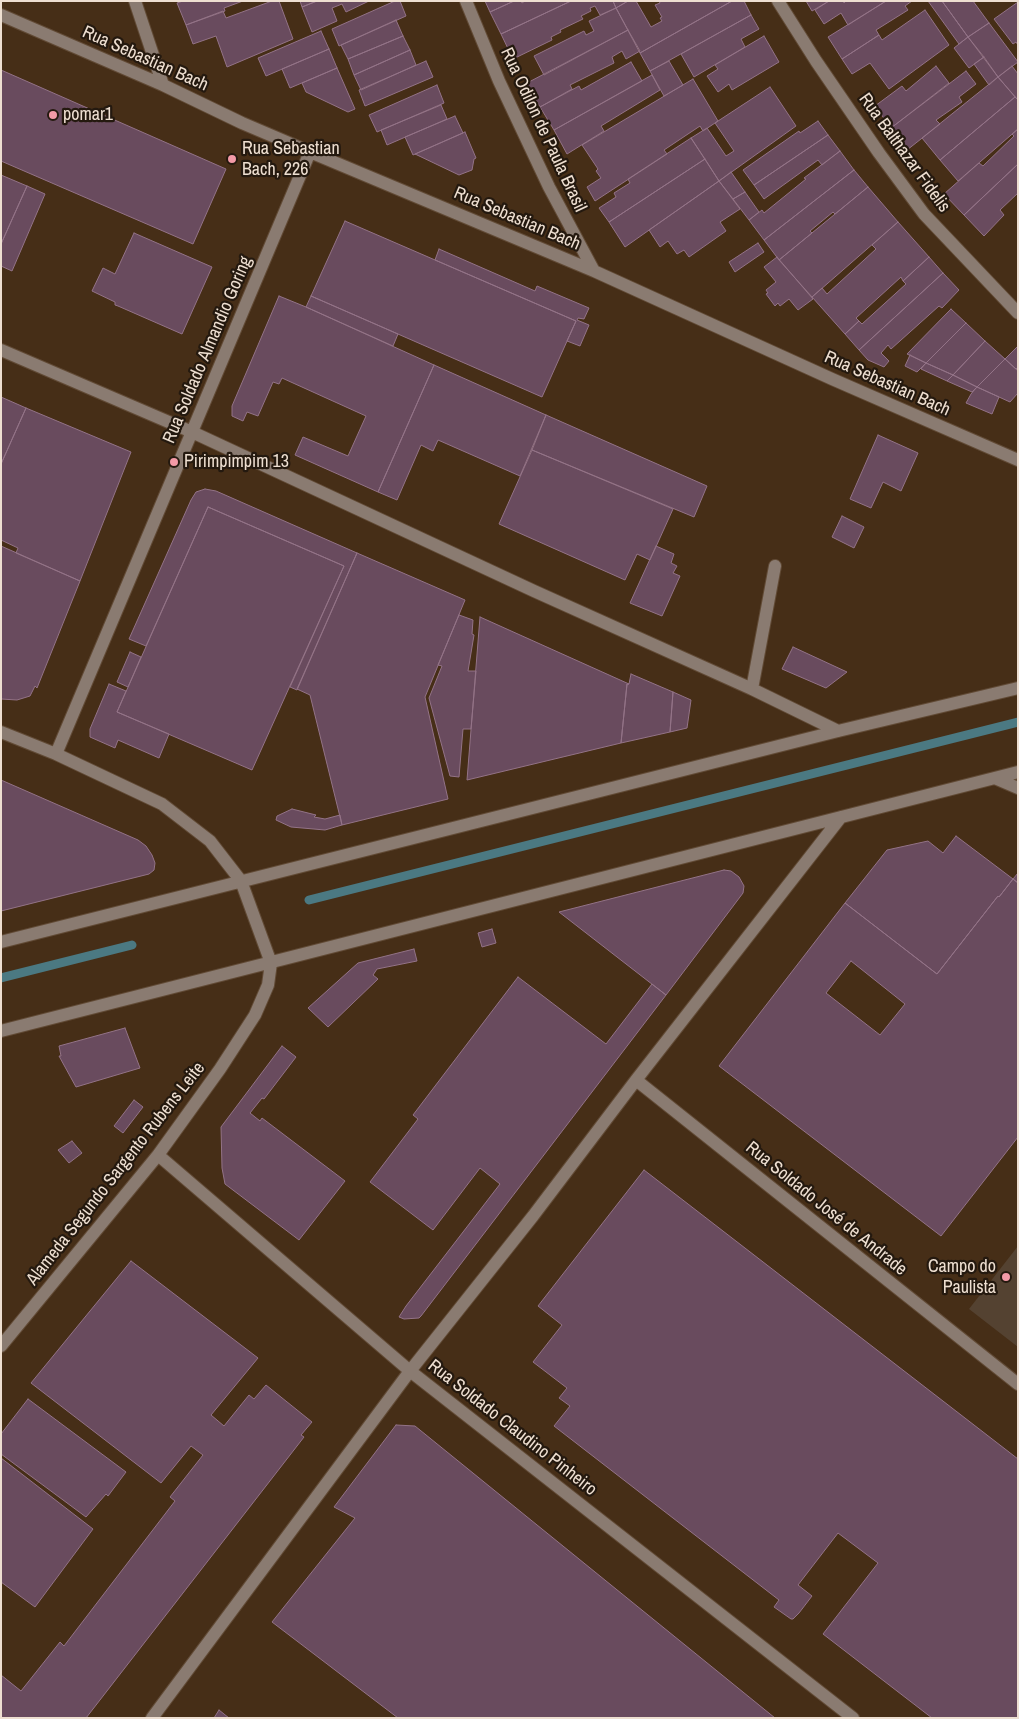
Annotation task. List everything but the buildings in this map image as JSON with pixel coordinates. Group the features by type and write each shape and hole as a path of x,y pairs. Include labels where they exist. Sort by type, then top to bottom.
{"street":[{"path":"135,1 163,85"},
{"name":"Rua Odilon de Paula Brasil","path":"466,1 499,82 549,187 594,271"},
{"name":"Rua Balthazar Fidelis","path":"778,1 821,69 924,214 1018,313"},
{"name":"Rua Sebastian Bach","path":"1,15 163,85 242,123 594,271 832,379 1018,460"},
{"name":"Rua Soldado Almandio Goring","path":"56,754 310,152"},
{"path":"1,350 192,432 534,591 752,689 838,731"},
{"path":"752,689 775,566"},
{"path":"1,942 838,731 1018,688"},
{"path":"1,732 56,754 162,804 210,841 241,881 272,963"},
{"path":"1,1031 997,779 1018,772"},
{"path":"997,779 1018,788"},
{"path":"152,1718 410,1370 533,1216 636,1080 841,817"},
{"name":"Alameda Segundo Sargento Rubens Leite","path":"1,1346 158,1155 220,1069 255,1015 268,985 272,963"},
{"name":"Rua Soldado José de Andrade","path":"636,1080 1018,1384"},
{"name":"Rua Soldado Claudino Pinheiro","path":"158,1155 410,1370 853,1718"}],"shaded area":[{"name":"Campo do Paulista","path":"1018,1246 1018,1347 969,1309"}],"waterway":[{"path":"309,900 1018,722"},
{"path":"1,978 132,945"}],"place":[{"name":"pomar1","path":"53,115"},
{"name":"Rua Sebastian Bach, 226","path":"232,159"},
{"name":"Pirimpimpim 13","path":"174,462"},
{"name":"Campo do Paulista","path":"1006,1277"}]}
